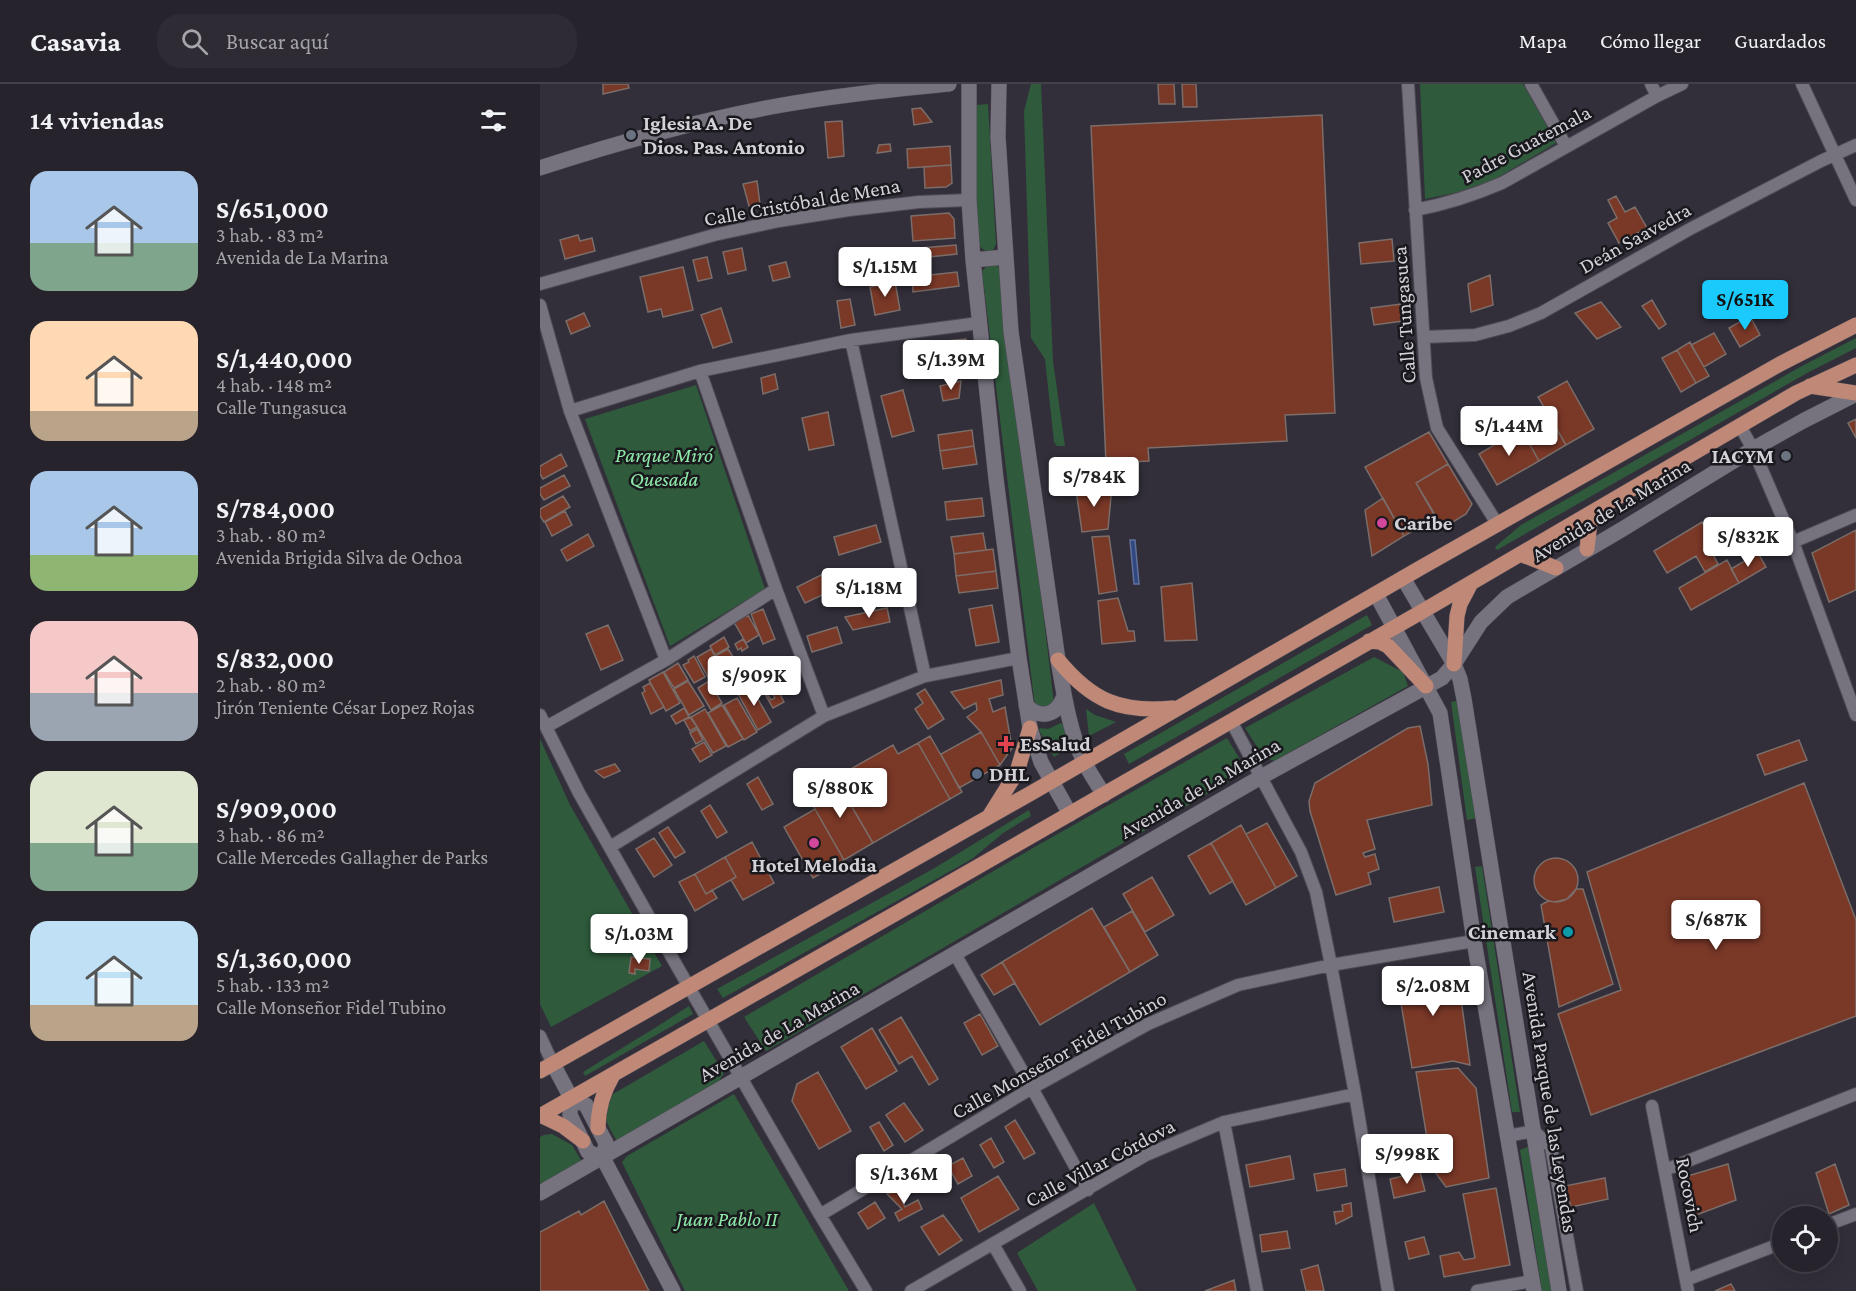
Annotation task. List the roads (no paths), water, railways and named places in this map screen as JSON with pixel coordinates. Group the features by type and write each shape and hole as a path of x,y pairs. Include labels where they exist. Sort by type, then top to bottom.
{"main road":[{"name":"Avenida de La Marina","path":"547,1067 1051,782 1780,364 1856,325"},
{"name":"Avenida de La Marina","path":"540,1115 1104,795 1810,386 1856,364"},
{"path":"1810,386 1856,394"},
{"path":"1587,549 1591,513"},
{"path":"1520,554 1556,568"},
{"path":"1454,664 1457,616 1460,604 1471,583"},
{"path":"1370,641 1388,646 1426,686"},
{"path":"1058,660 1073,678 1089,691 1107,701 1126,707 1153,710 1179,707"},
{"path":"988,817 1017,772 1030,729"},
{"path":"598,1128 601,1100 613,1075"},
{"path":"540,1115 563,1126 583,1141"}],"street":[{"path":"540,168 650,135 771,107 949,84"},
{"path":"969,84 972,324 1030,729 1041,762 1070,814"},
{"path":"999,84 998,137 1011,332 1058,660 1064,696 1076,741 1084,762 1104,795"},
{"name":"Calle Tungasuca","path":"1408,84 1426,378 1437,428 1498,525"},
{"path":"1531,84 1566,146"},
{"path":"1651,84 1657,96"},
{"name":"Padre Guatemala","path":"1416,210 1451,203 1502,183 1682,84"},
{"path":"1802,84 1856,200"},
{"name":"Deán Saavedra","path":"1425,337 1474,335 1509,326 1541,313 1690,229 1856,145"},
{"name":"Calle Cristóbal de Mena","path":"540,284 714,235 779,221 919,202 969,200"},
{"path":"973,260 1005,257"},
{"path":"540,305 570,411 666,660"},
{"path":"570,411 700,371 851,340 972,324"},
{"path":"851,340 926,676"},
{"path":"700,371 776,589 824,716"},
{"name":"Avenida de La Marina","path":"540,1193 1262,777 1442,678 1454,664 1480,622 1507,597 1753,449 1856,394"},
{"path":"1740,426 1753,449 1793,542 1856,715"},
{"path":"1793,542 1856,515"},
{"name":"Avenida Parque de las Leyendas","path":"1404,578 1454,664 1460,679 1559,1291"},
{"path":"776,589 666,660 543,721 579,793 708,1021 866,1291"},
{"path":"1376,594 1440,713 1474,941 1533,1286 1477,1291"},
{"path":"610,847 824,716 926,676 1019,658"},
{"path":"1026,705 1039,714 1048,714 1056,711 1064,696"},
{"path":"1231,721 1301,852 1316,892 1355,1094 1388,1291"},
{"name":"Calle Monseñor Fidel Tubino","path":"820,1215 1032,1088 1148,1024 1238,985 1331,965 1474,941"},
{"path":"955,954 1088,1190"},
{"path":"540,1036 547,1067 571,1098 586,1105 606,1143 603,1158 673,1291"},
{"name":"Calle Villar Córdova","path":"912,1291 1146,1155 1224,1122 1355,1094"},
{"path":"1665,1170 1856,1095"},
{"path":"571,1098 570,1115 588,1152 603,1158"},
{"name":"Rocovich","path":"1652,1106 1687,1285"},
{"path":"1224,1122 1257,1291"},
{"path":"1507,1136 1534,1131 1551,1147 1577,1291"},
{"path":"1838,1221 1856,1214"},
{"path":"993,1244 1020,1291"},
{"path":"1687,1285 1772,1247"}],"water":[{"path":"1130,540 1135,540 1139,584 1134,584"}],"place":[{"name":"Iglesia A. De Dios. Pas. Antonio","path":"631,135"},
{"name":"IACYM","path":"1786,456"},
{"name":"Caribe","path":"1382,523"},
{"name":"EsSalud","path":"1006,744"},
{"name":"DHL","path":"977,774"},
{"name":"Hotel Melodia","path":"814,843"},
{"name":"Cinemark","path":"1568,932"}],"park label":[{"name":"Parque Miró Quesada","path":"664,467"},
{"name":"Juan Pablo II","path":"727,1219"}]}
